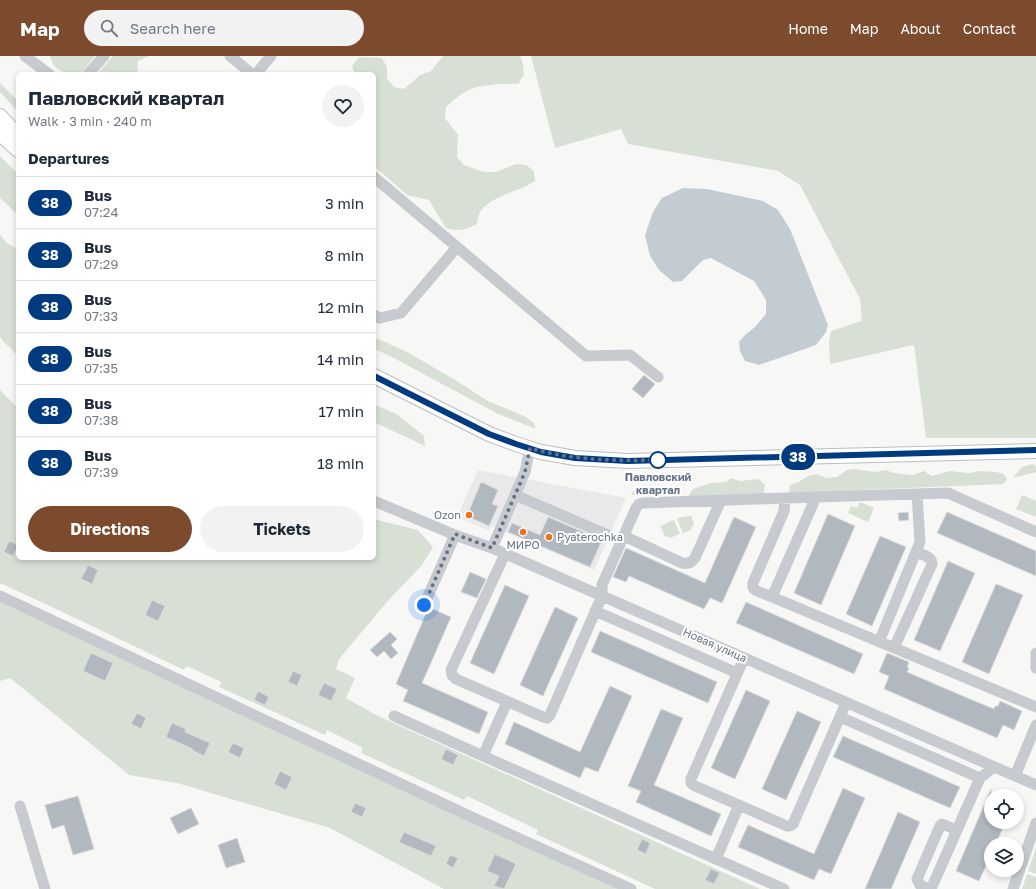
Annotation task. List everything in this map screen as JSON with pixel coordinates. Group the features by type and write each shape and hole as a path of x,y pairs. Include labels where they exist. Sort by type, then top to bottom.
{"main road":[{"path":"0,116 16,134"},
{"path":"0,134 16,148"},
{"path":"376,377 489,434 530,448 575,458 628,461 1036,450"}],"street":[{"path":"25,56 46,72"},
{"path":"90,72 104,56"},
{"path":"230,56 250,72"},
{"path":"258,72 271,56"},
{"path":"376,179 586,356 630,355 658,377"},
{"path":"376,315 380,318 401,313 457,247"},
{"path":"492,548 525,472 530,448"},
{"path":"505,554 451,670 452,675 456,679 547,718 550,715 602,596 602,585 639,504 948,493 1036,532"},
{"path":"879,642 920,542 917,494"},
{"path":"515,495 608,535"},
{"path":"772,597 816,497"},
{"path":"785,498 784,511 753,582 753,588 1036,707"},
{"path":"624,536 682,563 688,564 695,558 721,500"},
{"name":"Новая улица","path":"376,502 492,548 1036,785"},
{"path":"424,605 455,534"},
{"path":"894,648 932,564 930,558 916,552"},
{"path":"0,596 476,819 631,889"},
{"path":"595,611 737,672"},
{"path":"1036,653 1036,668"},
{"path":"744,658 692,779 691,783 695,786 790,826 793,824 846,703"},
{"path":"483,756 507,702"},
{"path":"394,716 784,889"},
{"path":"840,717 980,778"},
{"path":"1015,776 1036,725"},
{"path":"957,830 945,824 940,826 917,879 920,885 930,889 957,830 980,778 994,767"},
{"path":"716,859 739,805"},
{"path":"20,806 46,889"},
{"path":"1013,889 1036,823"}],"shaded area":[{"path":"50,56 95,56 82,72 61,71 52,61"},
{"path":"113,56 149,56 138,61 137,72 99,72"},
{"path":"443,56 520,56 523,64 524,75 518,84 481,86 471,89 446,107 445,118 458,135 457,157 464,165 484,172 496,172 516,164 526,165 534,171 535,181 491,202 480,212 477,224 462,230 446,228 429,200 407,195 376,168 376,72 354,72 352,66 359,57 382,58 387,67 387,78 394,87 404,89 420,75 431,71"},
{"path":"531,56 1036,56 1036,438 926,438 914,345 830,364 829,342 831,331 862,321 860,299 800,185 778,171 628,144 621,129 555,148"},
{"path":"0,83 16,99 16,110 0,92"},
{"path":"0,156 16,172 16,213 0,198"},
{"path":"683,188 707,189 763,201 778,210 790,229 828,325 826,332 816,345 759,365 745,361 740,351 739,342 766,314 766,300 754,281 711,258 703,260 682,281 673,282 659,270 650,256 645,235 653,212 662,198"},
{"path":"0,235 7,243 16,248 16,354 0,336"},
{"path":"376,338 409,353 488,401 524,416 533,422 536,429 496,413 376,350"},
{"path":"0,390 16,406 16,560 376,560 376,520 418,530 433,547 422,565 386,603 339,659 336,669 355,678 346,698 378,716 760,889 655,889 536,834 538,830 467,796 464,800 361,753 363,748 327,730 325,735 219,687 221,682 187,666 184,670 0,583"},
{"path":"376,405 398,415 424,436 425,446 376,423"},
{"path":"1032,464 1036,466 1036,472 1013,478 1022,467"},
{"path":"856,469 875,472 886,470 894,473 913,475 924,471 932,476 950,471 969,473 980,471 996,472 1004,474 1007,480 1003,484 789,493 790,485 808,476 817,474 826,478 837,477 847,470"},
{"path":"478,470 626,498 594,570 492,526 489,531 457,517"},
{"path":"731,478 740,481 759,479 765,485 763,495 687,498 693,489 711,483 726,482"},
{"path":"678,488 681,495 631,495 634,490"},
{"path":"1022,495 1036,501 1036,517 1016,509"},
{"path":"860,502 874,508 868,522 848,513 851,506 857,508"},
{"path":"691,516 694,523 691,530 683,533 677,519"},
{"path":"674,520 680,534 670,538 665,536 660,526"},
{"path":"0,602 619,889 444,889 330,828 177,783 129,775 10,678 0,681"},
{"path":"1036,847 1036,874 1028,871"},
{"path":"1027,874 1036,877 1036,889 1022,889"}],"building":[{"path":"644,375 655,384 643,398 632,389"},
{"path":"481,482 498,490 492,504 498,506 489,526 467,516"},
{"path":"908,512 909,520 899,521 898,513"},
{"path":"947,512 1036,551 1036,576 937,533"},
{"path":"828,514 855,526 821,605 794,593"},
{"path":"548,517 602,540 590,567 508,532 512,523 540,535"},
{"path":"734,517 756,527 722,603 710,598 704,609 629,576 626,582 613,577 626,548 705,583"},
{"path":"880,536 906,547 872,626 846,614"},
{"path":"9,541 16,544 16,549 13,556 4,552"},
{"path":"948,561 975,573 940,651 914,640"},
{"path":"88,565 98,570 92,584 81,579"},
{"path":"470,572 486,579 477,598 461,592"},
{"path":"996,584 1023,595 989,674 962,662"},
{"path":"505,585 529,596 494,674 470,663"},
{"path":"152,600 165,606 158,621 145,615"},
{"path":"746,602 863,654 854,674 736,623"},
{"path":"555,607 578,618 543,696 520,685"},
{"path":"430,608 451,617 422,683 488,712 479,734 403,701 408,690 396,684 427,611"},
{"path":"600,631 717,682 708,703 591,652"},
{"path":"390,632 397,639 391,645 398,653 391,659 384,651 377,657 370,650"},
{"path":"91,653 113,663 105,681 83,671"},
{"path":"887,653 909,662 907,672 965,697 994,709 995,706 998,706 1000,701 1022,711 1014,730 1003,725 997,738 884,689 889,676 879,672"},
{"path":"293,671 302,675 297,686 288,682"},
{"path":"324,683 337,689 331,701 318,695"},
{"path":"610,686 632,696 598,772 585,767 580,778 505,744 514,722 580,752"},
{"path":"746,690 770,701 735,779 711,768"},
{"path":"258,691 269,697 265,705 254,700"},
{"path":"661,709 683,718 654,785 721,814 711,836 636,802 641,791 628,786"},
{"path":"797,711 821,722 786,800 762,789"},
{"path":"137,713 146,718 141,729 131,724"},
{"path":"172,723 186,729 185,732 210,743 204,756 192,750 193,749 166,737"},
{"path":"843,736 960,787 950,808 833,757"},
{"path":"233,743 244,748 240,758 228,752"},
{"path":"446,749 458,755 453,765 441,759"},
{"path":"280,771 292,777 286,790 274,784"},
{"path":"843,788 865,798 831,874 819,869 814,880 738,847 748,825 814,854"},
{"path":"78,796 94,849 73,855 64,825 52,829 45,805"},
{"path":"355,803 366,808 362,817 351,812"},
{"path":"984,805 984,829 1002,829 999,837 984,837 984,870 979,881 956,871"},
{"path":"191,808 199,824 178,834 170,818"},
{"path":"898,812 920,822 891,889 865,889"},
{"path":"404,832 436,846 431,856 399,842"},
{"path":"237,838 245,862 226,868 218,845"},
{"path":"642,839 650,843 646,854 637,850"},
{"path":"495,854 516,864 504,889 494,886 499,876 487,871"},
{"path":"450,855 458,858 453,868 446,864"},
{"path":"711,869 720,873 714,884 705,880"}],"bus line":[{"name":"38","path":"376,377 489,434 541,452 575,458 628,461 1036,450"}],"place":[{"name":"Павловский квартал","path":"658,460"},
{"name":"Ozon","path":"469,515"},
{"name":"МИРО","path":"523,532"},
{"name":"Pyaterochka","path":"549,537"}],"route":[{"path":"424,605 455,534 492,548 525,472 530,448 541,452 575,458 628,461 664,460 658,460"}]}
